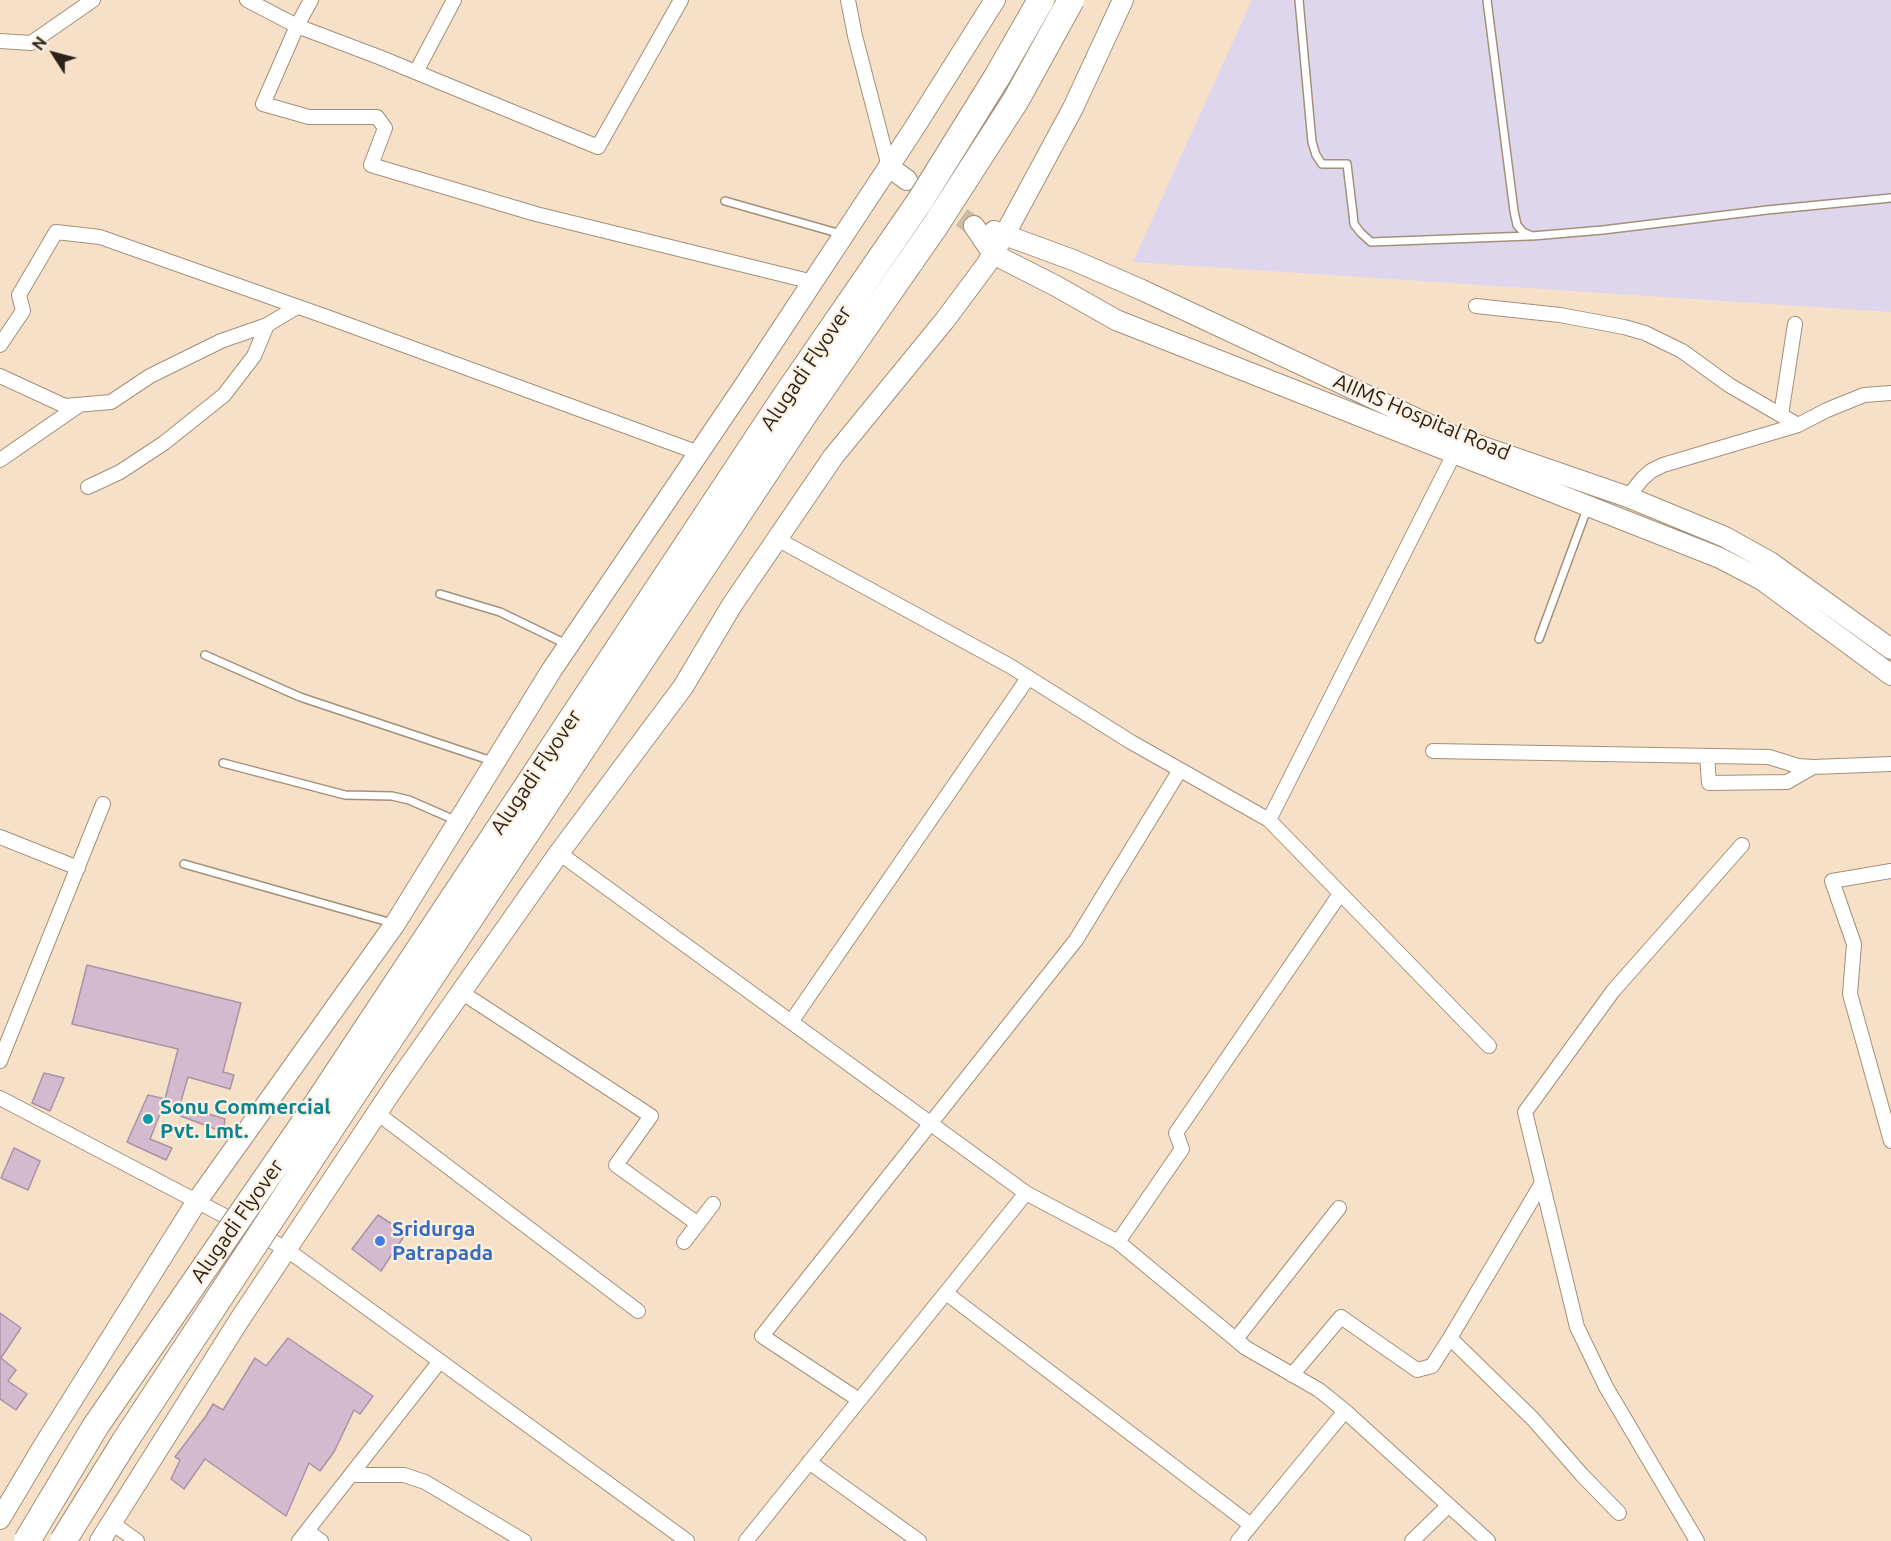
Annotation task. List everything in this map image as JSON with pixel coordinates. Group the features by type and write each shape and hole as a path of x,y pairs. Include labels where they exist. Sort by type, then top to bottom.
{"highway":[{"name":"Alugadi Flyover","path":"27,1541 95,1427 309,1116 781,403 920,201 997,77 1041,0"},
{"name":"Alugadi Flyover","path":"63,1541 125,1441 347,1103 805,413 935,226 1016,100 1071,0"}],"street":[{"path":"0,41 31,43 93,0"},
{"path":"247,0 297,26 598,147 681,0"},
{"path":"311,0 297,26 263,104 309,117 377,117 385,128 372,165 536,214 813,282"},
{"path":"416,72 454,0"},
{"path":"848,0 889,167 907,180"},
{"path":"0,1519 197,1201 395,924 568,645 813,282 995,0"},
{"path":"100,1541 240,1319 376,1113 560,853 682,687 732,604 833,457 945,320 993,254 1073,108 1123,0"},
{"name":"AIIMS Hospital Road","path":"1891,649 1770,562 1725,537 1628,497 1460,439 1142,290 1073,260 1005,234 975,226 993,254 1116,320 1720,558 1762,580 1891,675"},
{"path":"0,345 23,311 19,295 56,232 100,237 297,306 699,453"},
{"path":"0,376 65,406 111,402 150,376 210,346 267,326 297,306"},
{"path":"1476,306 1560,315 1645,333 1682,351 1729,385 1798,425"},
{"path":"1781,416 1795,324"},
{"path":"88,487 120,472 164,443 224,395 254,356 267,326"},
{"path":"1628,497 1642,479 1663,465 1754,440 1798,425 1864,395 1891,393"},
{"path":"0,460 80,405"},
{"path":"1269,820 1454,454"},
{"path":"1590,506 1600,487"},
{"path":"777,539 1028,678 1131,742 1269,820 1489,1046"},
{"path":"791,1022 1028,678"},
{"path":"1433,751 1769,757 1798,766 1813,767 1891,764"},
{"path":"1707,756 1709,783 1787,782 1813,767"},
{"path":"859,1400 762,1336 1076,940 1180,770"},
{"path":"0,1060 103,804"},
{"path":"0,837 78,868"},
{"path":"1697,1541 1606,1387 1577,1327 1525,1112 1613,991 1742,845"},
{"path":"560,853 1026,1193 1118,1242 1246,1348 1319,1390 1488,1541"},
{"path":"1891,871 1832,881 1854,944 1850,994 1891,1141"},
{"path":"1118,1242 1182,1149 1176,1133 1340,894"},
{"path":"461,992 651,1116 616,1165 698,1224"},
{"path":"0,1098 286,1249 687,1541"},
{"path":"376,1113 639,1311"},
{"path":"1293,1375 1341,1317 1417,1370 1432,1366 1542,1183"},
{"path":"746,1541 1026,1193"},
{"path":"684,1242 713,1204"},
{"path":"1236,1339 1339,1208"},
{"path":"946,1293 1251,1525"},
{"path":"1450,1338 1533,1419 1619,1513"},
{"path":"321,1541 303,1536 440,1362"},
{"path":"1238,1541 1345,1411"},
{"path":"809,1462 919,1541"},
{"path":"351,1475 404,1475 425,1482 524,1541"},
{"path":"1412,1541 1448,1506"},
{"path":"112,1523 137,1541"}],"lane":[{"path":"1299,0 1312,142 1322,164 1347,164 1354,224 1371,242 1532,236 1603,230 1891,198"},
{"path":"1487,0 1514,211 1517,225 1523,232 1532,236"},
{"path":"725,201 844,235"},
{"path":"1539,639 1590,506"},
{"path":"440,594 500,612 568,645"},
{"path":"205,656 300,697 495,762"},
{"path":"223,763 345,795 392,796 409,800 458,821"},
{"path":"184,864 395,924"}],"shaded area":[{"path":"1252,0 1891,0 1891,312 1133,262"}],"building":[{"path":"87,965 241,1003 223,1072 234,1075 230,1089 188,1077 179,1108 180,1105 225,1119 223,1132 162,1109 150,1139 172,1148 166,1160 127,1142 148,1095 165,1099 178,1049 72,1024"},
{"path":"44,1073 64,1078 50,1111 32,1103"},
{"path":"14,1148 40,1161 28,1190 1,1178"},
{"name":"Sridurga Patrapada","path":"378,1215 406,1233 381,1271 352,1249"},
{"path":"0,1313 21,1328 1,1358 16,1370 8,1381 27,1394 16,1410 0,1399"},
{"path":"288,1338 373,1396 360,1414 354,1410 334,1452 320,1471 309,1463 286,1516 205,1459 184,1489 171,1479 180,1460 175,1457 213,1404 223,1410 255,1358 266,1366"}],"tunnel":[{"path":"937,200 974,226"}],"place":[{"name":"Sonu Commercial Pvt. Lmt.","path":"148,1119"},
{"name":"Sridurga Patrapada","path":"380,1241"}]}
